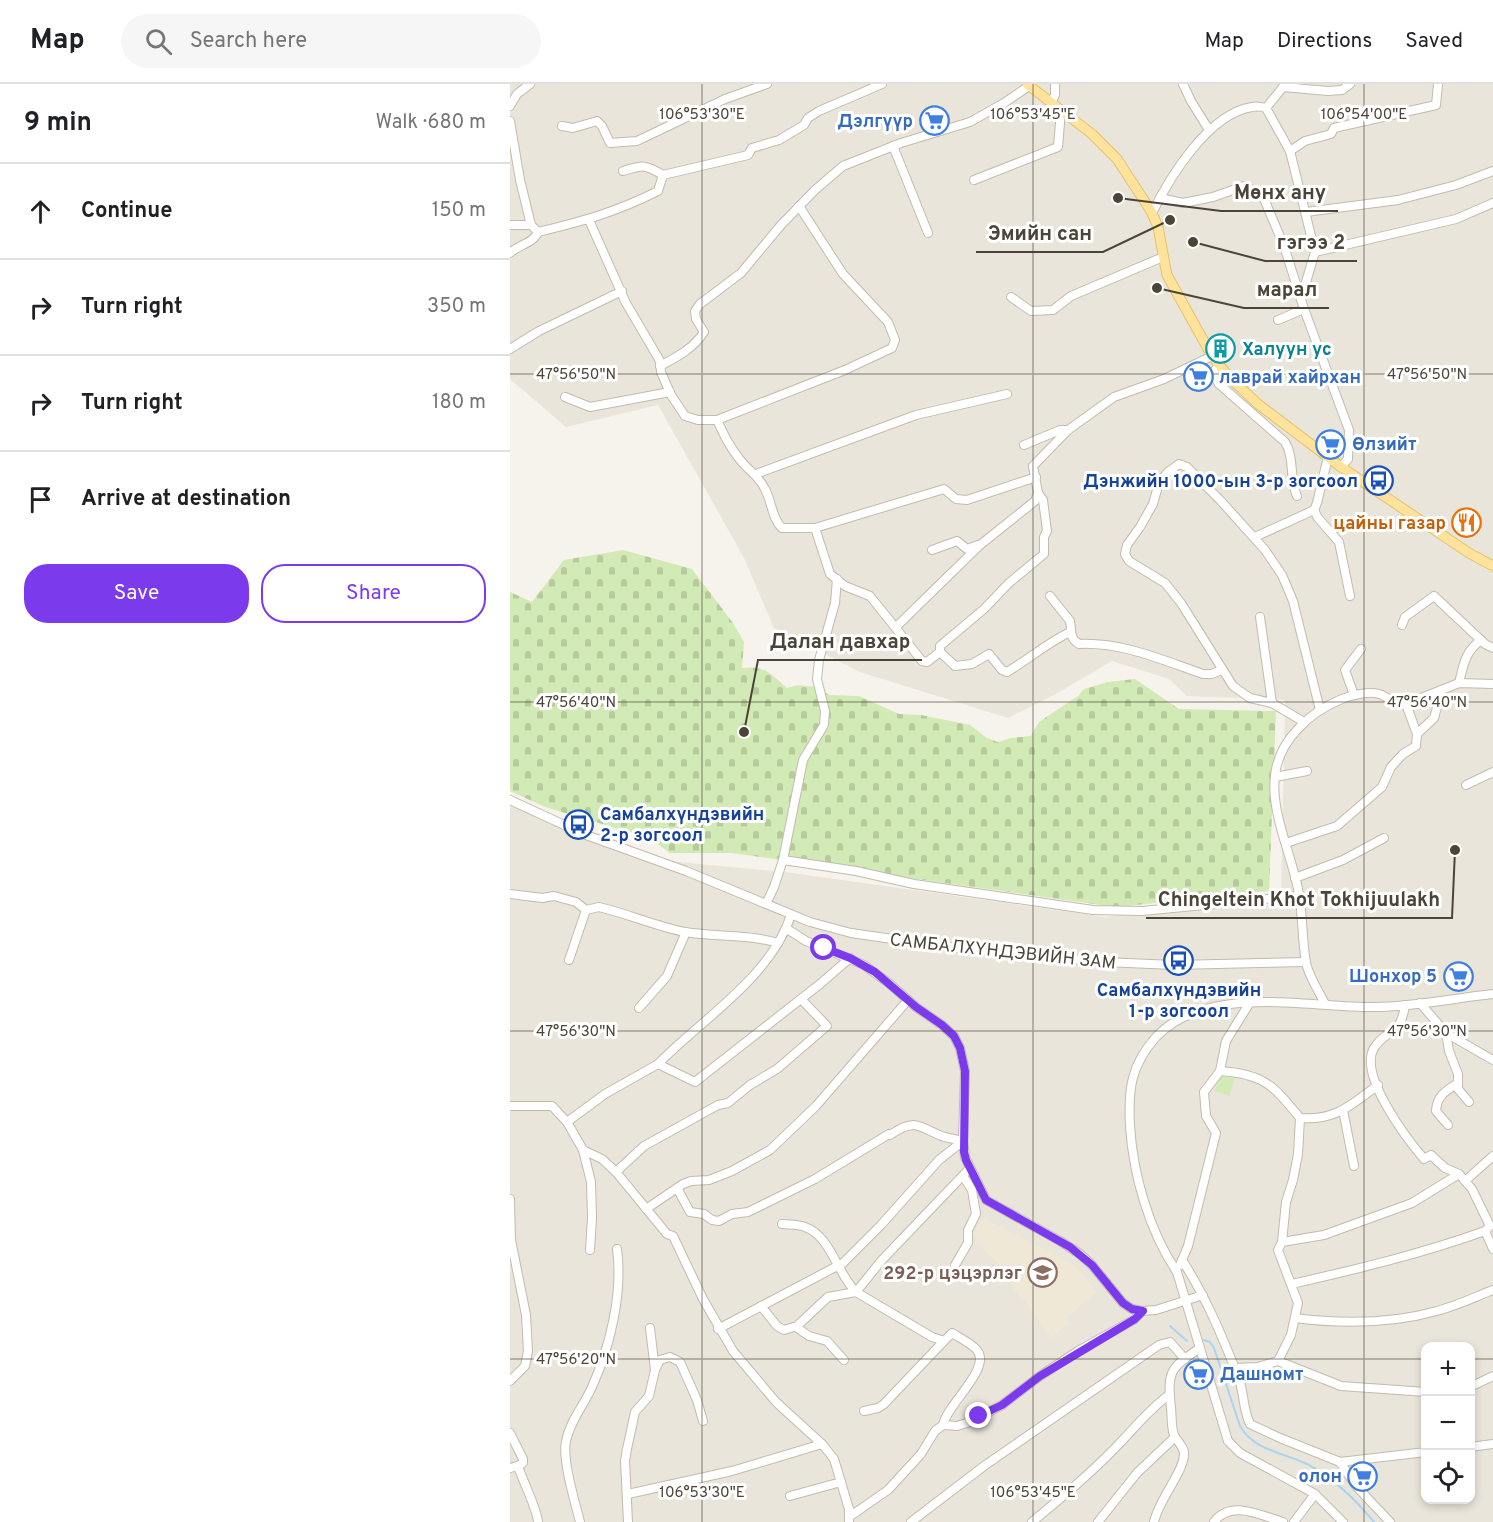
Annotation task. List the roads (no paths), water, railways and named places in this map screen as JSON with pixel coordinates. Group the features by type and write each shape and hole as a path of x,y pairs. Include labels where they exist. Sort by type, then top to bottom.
{"main road":[{"path":"1028,85 1053,99 1061,111 1092,134 1117,159 1152,213 1158,227 1167,275 1212,356 1245,393 1341,467 1469,553 1493,566"}],"street":[{"path":"510,106 517,94 530,84"},
{"path":"562,126 573,128 597,121 610,143 637,141 725,99 767,84"},
{"path":"623,171 642,165 663,175 748,155 752,148 779,140 804,125 808,118 819,111 882,84"},
{"path":"1053,99 1055,84"},
{"path":"1053,99 1063,84"},
{"path":"1183,84 1209,130"},
{"path":"1266,108 1281,86 1328,91 1342,90 1350,84"},
{"path":"1290,151 1305,141 1331,134 1334,128 1436,105 1438,84"},
{"path":"660,366 681,355 701,337 704,332 696,319 695,311 700,304 741,273 799,206 843,166 893,146 970,122 1004,103 1028,85"},
{"path":"1152,213 1174,174 1209,130 1230,116 1252,107 1266,108"},
{"path":"1266,108 1290,151 1316,252 1300,300"},
{"path":"974,180 1058,147 1061,111"},
{"path":"510,121 520,180 531,225 538,232"},
{"path":"893,146 928,233"},
{"path":"1306,212 1398,200 1456,185 1493,171"},
{"path":"538,232 589,220 626,207 658,191 663,175"},
{"path":"1160,198 1183,203 1213,197 1244,186 1262,194 1284,246 1300,300 1349,430 1348,459 1341,467"},
{"path":"1316,252 1456,219 1493,203"},
{"path":"589,220 626,303 660,361 661,372 670,392 685,416 698,420 717,420 845,370 892,348 895,340 888,322 843,274 799,206"},
{"path":"510,225 531,225"},
{"path":"510,253 514,248 536,237 538,232"},
{"path":"1011,297 1031,311 1053,310 1071,296 1163,257"},
{"path":"510,349 539,331 622,291"},
{"path":"1278,320 1304,309"},
{"path":"896,627 980,545 1035,501 1038,493 1034,466 1068,430 1114,398 1164,379 1212,356"},
{"path":"1219,364 1213,373 1219,384 1285,442 1289,449 1293,489 1296,496"},
{"path":"565,397 590,407 670,392"},
{"path":"756,474 916,415 1007,394"},
{"path":"717,420 729,446 747,469 756,474 766,491 777,524 782,528 815,528 944,489 956,499 967,500 1036,477"},
{"path":"1024,445 1060,430 1068,430"},
{"path":"1255,537 1314,510 1328,457"},
{"path":"1304,722 1272,703 1250,698 1233,686 1181,603 1165,583 1128,561 1125,554 1127,545 1153,504 1159,483 1179,464 1187,467 1255,537 1276,566 1291,594 1320,710"},
{"path":"1038,493 1043,500 1047,531 1044,537 1044,554 940,646 940,652 955,666 972,664 988,654 1002,670 1007,672 1051,641 1070,632"},
{"path":"1314,510 1339,542 1350,596"},
{"path":"815,528 830,574 845,586 870,596 922,661 927,662 940,652"},
{"path":"932,550 957,541 967,549 980,545"},
{"path":"766,904 783,860 802,760 824,725 825,711 817,679 819,660 835,603 837,579"},
{"path":"1050,596 1070,621 1070,632 1079,644 1133,650 1203,674 1212,674 1221,670"},
{"path":"1402,625 1405,617 1434,596 1481,640 1493,648"},
{"path":"1260,617 1272,703"},
{"path":"1459,683 1467,654 1481,640"},
{"path":"1354,695 1345,670 1361,649"},
{"path":"1325,1004 1306,962 1299,896 1276,809 1275,777 1281,749 1304,722 1320,710 1354,695 1380,694 1395,704 1406,704 1459,683 1493,684"},
{"path":"1417,734 1434,718 1442,690"},
{"path":"1286,843 1338,826 1382,787 1391,767 1403,754 1416,746 1417,734 1406,704"},
{"path":"1275,777 1307,771"},
{"path":"1466,785 1493,772"},
{"name":"САМБАЛХҮНДЭВИЙН ЗАМ","path":"510,800 586,835 676,867 791,915 868,937 1041,957 1165,965 1306,962"},
{"path":"1295,878 1343,860 1384,838"},
{"path":"783,860 926,886 1093,910 1142,911 1299,896"},
{"path":"510,894 542,898 554,896 576,902 586,910 599,908 686,932 762,939 778,943"},
{"path":"569,960 586,910"},
{"path":"567,1122 605,1094 658,1064 704,1020 723,1006 748,981 778,943 787,929 791,915"},
{"path":"787,929 806,941 850,958 875,972 949,1031 960,1048 966,1082 963,1141 965,1157 986,1200 1070,1247 1092,1265 1123,1303 1132,1309 1143,1311 1186,1302 1203,1295"},
{"path":"639,1008 667,976 686,932"},
{"path":"658,1064 695,1082 850,958"},
{"path":"1343,1522 1315,1494 1240,1453 1228,1441 1177,1272 1168,1260 1147,1208 1134,1167 1130,1120 1131,1080 1136,1065 1162,1032 1180,1018 1202,1009 1216,1006 1295,1002 1376,1007 1493,994"},
{"path":"616,1172 651,1141 718,1105 728,1102 750,1085 777,1069 827,1026 801,999"},
{"path":"646,1209 691,1181 709,1180 732,1171 770,1150 816,1106 908,1000"},
{"path":"1420,1003 1446,1033 1493,1060"},
{"path":"1177,1272 1188,1246 1216,1133 1206,1116 1204,1092 1220,1071 1226,1041 1249,1004"},
{"path":"1405,1005 1400,1026 1378,1043 1372,1053 1373,1070 1383,1102 1424,1159 1431,1155 1445,1168 1459,1174 1472,1189 1489,1227 1493,1249"},
{"path":"1446,1033 1449,1051 1458,1074 1458,1089 1469,1102"},
{"path":"1220,1071 1241,1072 1260,1078 1277,1091 1300,1118 1317,1120 1334,1116 1378,1086"},
{"path":"1448,1125 1436,1111 1438,1097 1458,1083"},
{"path":"510,1106 552,1106 567,1122 583,1150 591,1182 590,1250"},
{"path":"1343,1110 1354,1166"},
{"path":"1278,1361 1291,1335 1298,1303 1278,1250 1282,1242 1286,1202 1298,1154 1300,1118"},
{"path":"677,1188 690,1212 704,1214 718,1221 732,1214 748,1212 815,1179 889,1134 908,1126 918,1124 939,1135 963,1141"},
{"path":"718,1329 840,1264 880,1225 939,1160 963,1141"},
{"path":"583,1150 602,1159 616,1172 667,1234 673,1236 718,1329 733,1351 776,1402 822,1444 834,1459 849,1519 888,1490 921,1454 934,1431 943,1425 957,1426 1002,1405 1040,1376 1135,1319 1143,1311"},
{"path":"1465,1181 1493,1156"},
{"path":"761,1306 777,1326 784,1330 796,1327 828,1296 856,1292 882,1260 970,1168"},
{"path":"1282,1242 1324,1235 1412,1203 1459,1174"},
{"path":"955,1265 968,1243 968,1230 976,1214 972,1190 963,1176"},
{"path":"510,1199 511,1240 526,1315 528,1351 525,1366 510,1382"},
{"path":"782,1224 803,1226 817,1232 832,1256 840,1264 848,1284 856,1292 932,1337 944,1341"},
{"path":"1292,1284 1370,1267 1435,1248 1489,1227"},
{"path":"580,1522 567,1465 565,1442 577,1412 592,1388 612,1330 620,1270 617,1249"},
{"path":"1182,1260 1203,1295 1234,1368 1241,1385 1246,1416 1251,1425 1340,1462 1421,1452"},
{"path":"1295,1318 1334,1323 1398,1319 1438,1311 1493,1290"},
{"path":"796,1327 809,1336 827,1341 844,1360"},
{"path":"650,1328 655,1370"},
{"path":"864,1411 884,1404 952,1333 975,1348 981,1361 974,1377 944,1417 943,1425"},
{"path":"911,1522 984,1466 1159,1344 1171,1343 1185,1359"},
{"path":"1154,1522 1159,1506 1184,1457 1184,1450 1175,1437 1169,1395 1171,1373 1200,1348"},
{"path":"628,1522 625,1461 629,1440 635,1412 648,1396 660,1360 670,1357 680,1362 697,1400 703,1421"},
{"path":"1234,1368 1258,1367 1278,1361 1341,1386 1421,1392"},
{"path":"1475,1385 1493,1376"},
{"path":"1032,1522 1074,1487 1154,1406 1169,1395"},
{"path":"510,1433 523,1459 523,1463 514,1467 537,1513 538,1522"},
{"path":"1098,1522 1137,1473 1175,1437"},
{"path":"628,1494 732,1471 822,1444"},
{"path":"1475,1446 1493,1444"},
{"path":"1340,1462 1356,1486 1390,1522"},
{"path":"790,1496 841,1482"},
{"path":"1294,1522 1315,1494"},
{"path":"1214,1522 1223,1514 1248,1509 1283,1522"}],"waterway":[{"path":"1170,1326 1187,1341"},
{"path":"1204,1340 1210,1342 1214,1348 1240,1426 1246,1434 1261,1446 1307,1464 1335,1482 1374,1522"}],"place":[{"name":"Дэлгүүр","path":"934,121"},
{"name":"Мөнх ану","path":"1118,198"},
{"name":"Эмийн сан","path":"1170,220"},
{"name":"гэгээ 2","path":"1193,242"},
{"name":"марал","path":"1157,288"},
{"name":"Халуун ус","path":"1221,349"},
{"name":"лаврай хайрхан","path":"1198,377"},
{"name":"Өлзийт","path":"1331,444"},
{"name":"Дэнжийн 1000-ын 3-р зогсоол","path":"1379,481"},
{"name":"цайны газар","path":"1467,523"},
{"name":"Далан давхар","path":"744,732"},
{"name":"Самбалхүндэвийн 2-р зогсоол","path":"579,824"},
{"name":"Chingeltein Khot Tokhijuulakh","path":"1455,850"},
{"name":"Самбалхүндэвийн 1-р зогсоол","path":"1179,961"},
{"name":"Шонхор 5","path":"1458,976"},
{"name":"292-р цэцэрлэг","path":"1043,1273"},
{"name":"Дашномт","path":"1199,1374"},
{"name":"олон","path":"1363,1476"}]}
